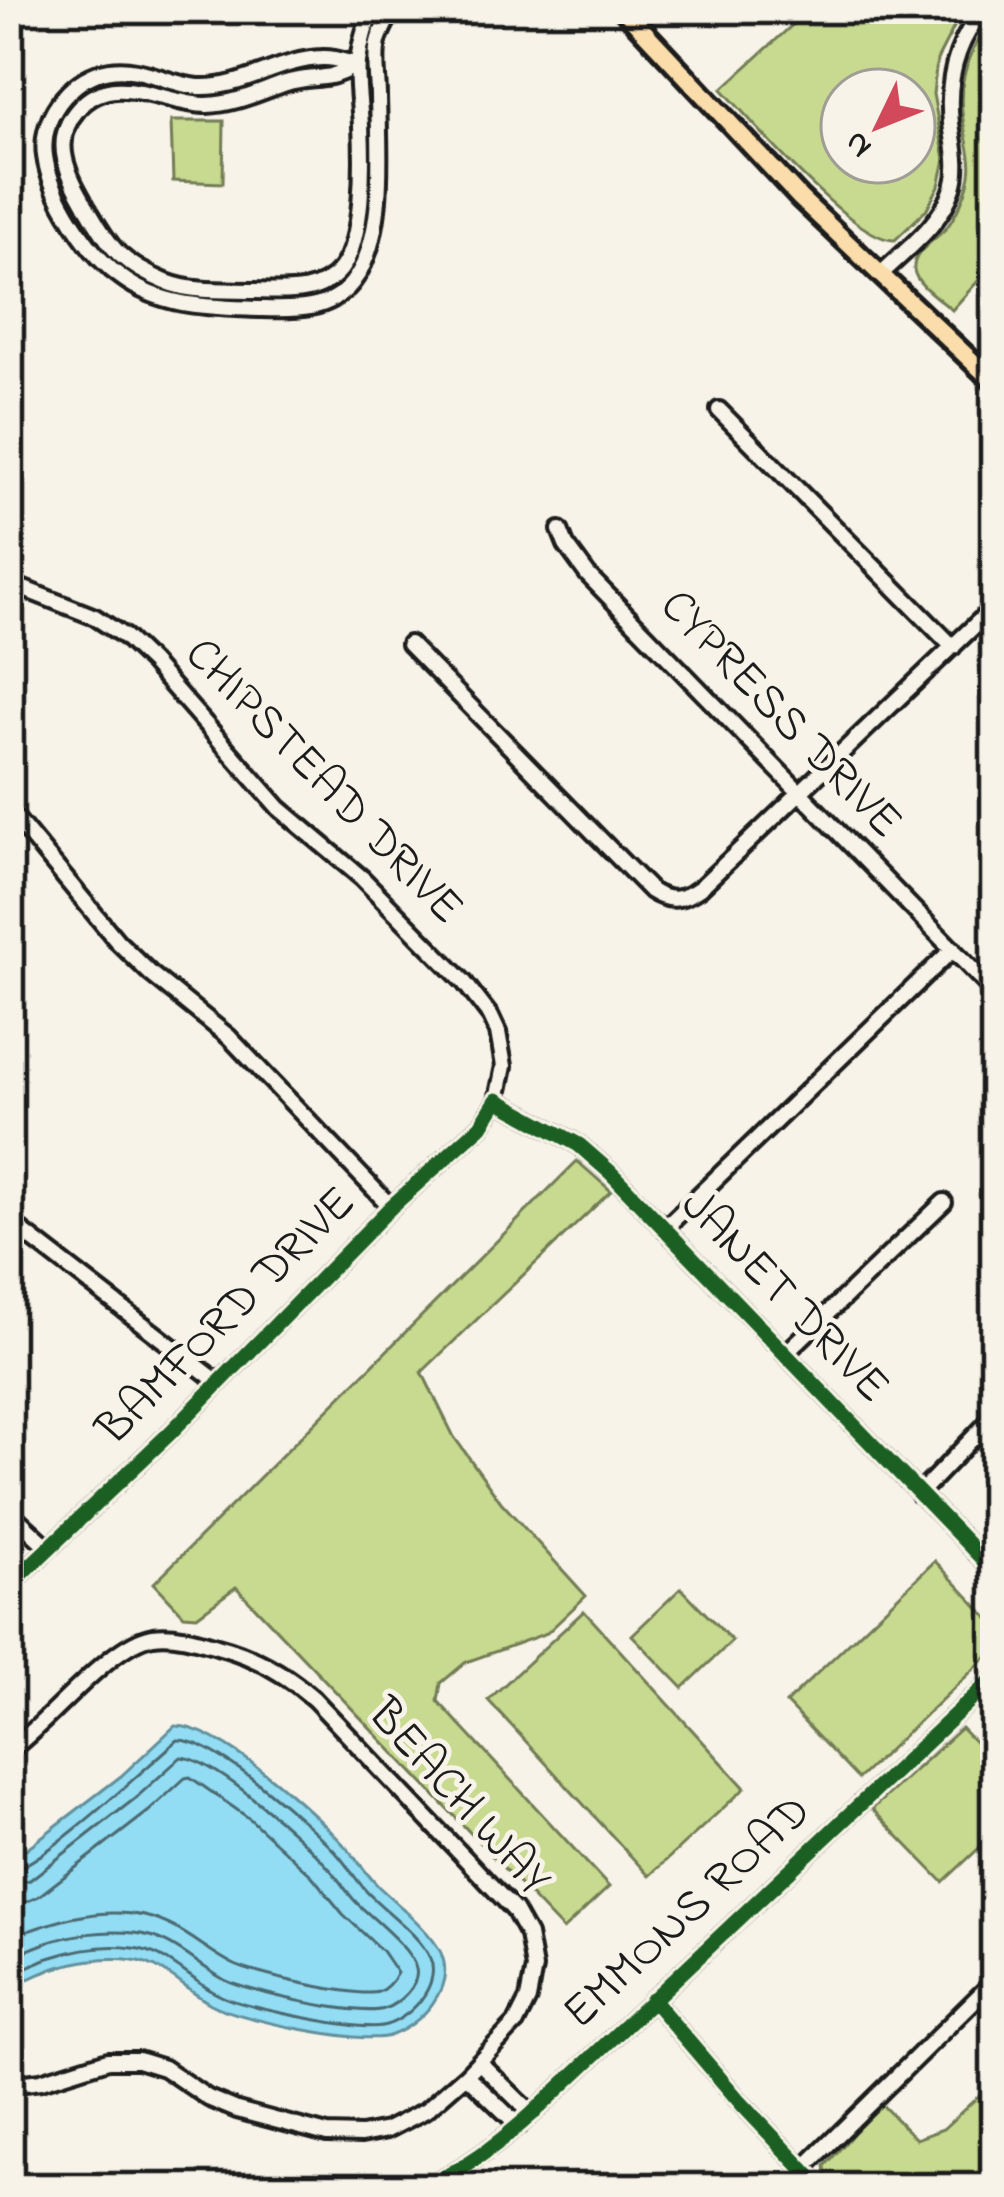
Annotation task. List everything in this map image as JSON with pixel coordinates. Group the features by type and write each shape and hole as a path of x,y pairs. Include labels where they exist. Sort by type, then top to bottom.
{"main road":[{"path":"623,9 800,198 994,380"}],"street":[{"path":"357,65 225,104 179,102 126,88 107,90 87,100 67,126 65,166 105,237 131,263 160,280 188,288 275,292 320,286 349,254 358,217 362,134 357,65 372,9"},
{"path":"357,65 327,57 298,61 215,87 193,87 136,71 101,72 73,88 51,116 44,145 49,172 90,247 134,286 193,306 291,310 322,305 356,279 369,246 380,142 376,58 393,9"},
{"path":"881,274 933,223 952,188 958,169 951,121 952,70 958,46 984,9"},
{"path":"719,410 952,647"},
{"name":"CYPRESS DRIVE","path":"560,530 588,575 995,993"},
{"name":"CHIPSTEAD DRIVE","path":"9,583 80,610 125,637 188,701 279,808 362,878 464,982 498,1032 504,1066 497,1100"},
{"path":"409,644 643,883 670,900 691,895 995,606"},
{"path":"9,810 116,940 229,1037 391,1207"},
{"path":"665,1228 952,950"},
{"name":"BAMFORD DRIVE","path":"9,1586 219,1383 391,1207 482,1126 497,1100"},
{"name":"JANET DRIVE","path":"497,1100 579,1145 610,1172 995,1573"},
{"path":"785,1354 944,1202"},
{"path":"9,1221 219,1383"},
{"path":"919,1494 995,1415"},
{"path":"9,1511 49,1548"},
{"name":"BEACH WAY","path":"9,1751 122,1648 157,1636 179,1637 254,1658 301,1687 514,1910 532,1951 532,1983 516,2023 426,2110 370,2134 312,2131 225,2106 174,2074 138,2060 108,2060 41,2081 9,2085"},
{"name":"EMMONS ROAD","path":"422,2188 474,2160 519,2126 995,1677"},
{"path":"802,2168 995,1980"},
{"path":"652,1999 821,2188"},
{"path":"479,2062 532,2114"},
{"path":"466,2075 519,2126"}],"green space":[{"path":"810,9 935,9 955,25 936,66 818,66 818,186 938,186 938,121 945,159 939,186 926,210 895,240 855,222 779,151 722,89"},
{"path":"995,18 995,262 952,310 919,281 914,263 949,225 967,189 971,166 962,86 973,50"},
{"path":"171,121 224,121 223,183 173,181"},
{"path":"577,1161 611,1191 422,1372 454,1437 501,1502 586,1596 547,1633 466,1662 441,1683 438,1701 609,1887 563,1930 236,1587 197,1616 184,1615 154,1583"},
{"path":"935,1561 995,1625 995,1649 858,1779 786,1703"},
{"path":"681,1588 732,1641 683,1688 632,1635"},
{"path":"584,1611 745,1788 649,1876 488,1700"},
{"path":"961,1728 995,1763 995,1833 943,1882 872,1809"},
{"path":"984,2091 995,2102 995,2188 836,2188 827,2178 825,2166 880,2103 916,2139 943,2129"}],"water":[{"path":"175,1726 216,1740 289,1793 430,1936 441,1953 444,1979 423,2015 389,2036 328,2034 225,2010 155,1967 123,1959 71,1964 9,1984 9,1862 121,1776"}],"cycle path":[{"path":"9,1586 170,1433 391,1207 481,1126 497,1100 579,1145 610,1172 995,1572"},
{"path":"422,2188 480,2156 532,2114 995,1677"},
{"path":"652,1999 821,2188"}]}
